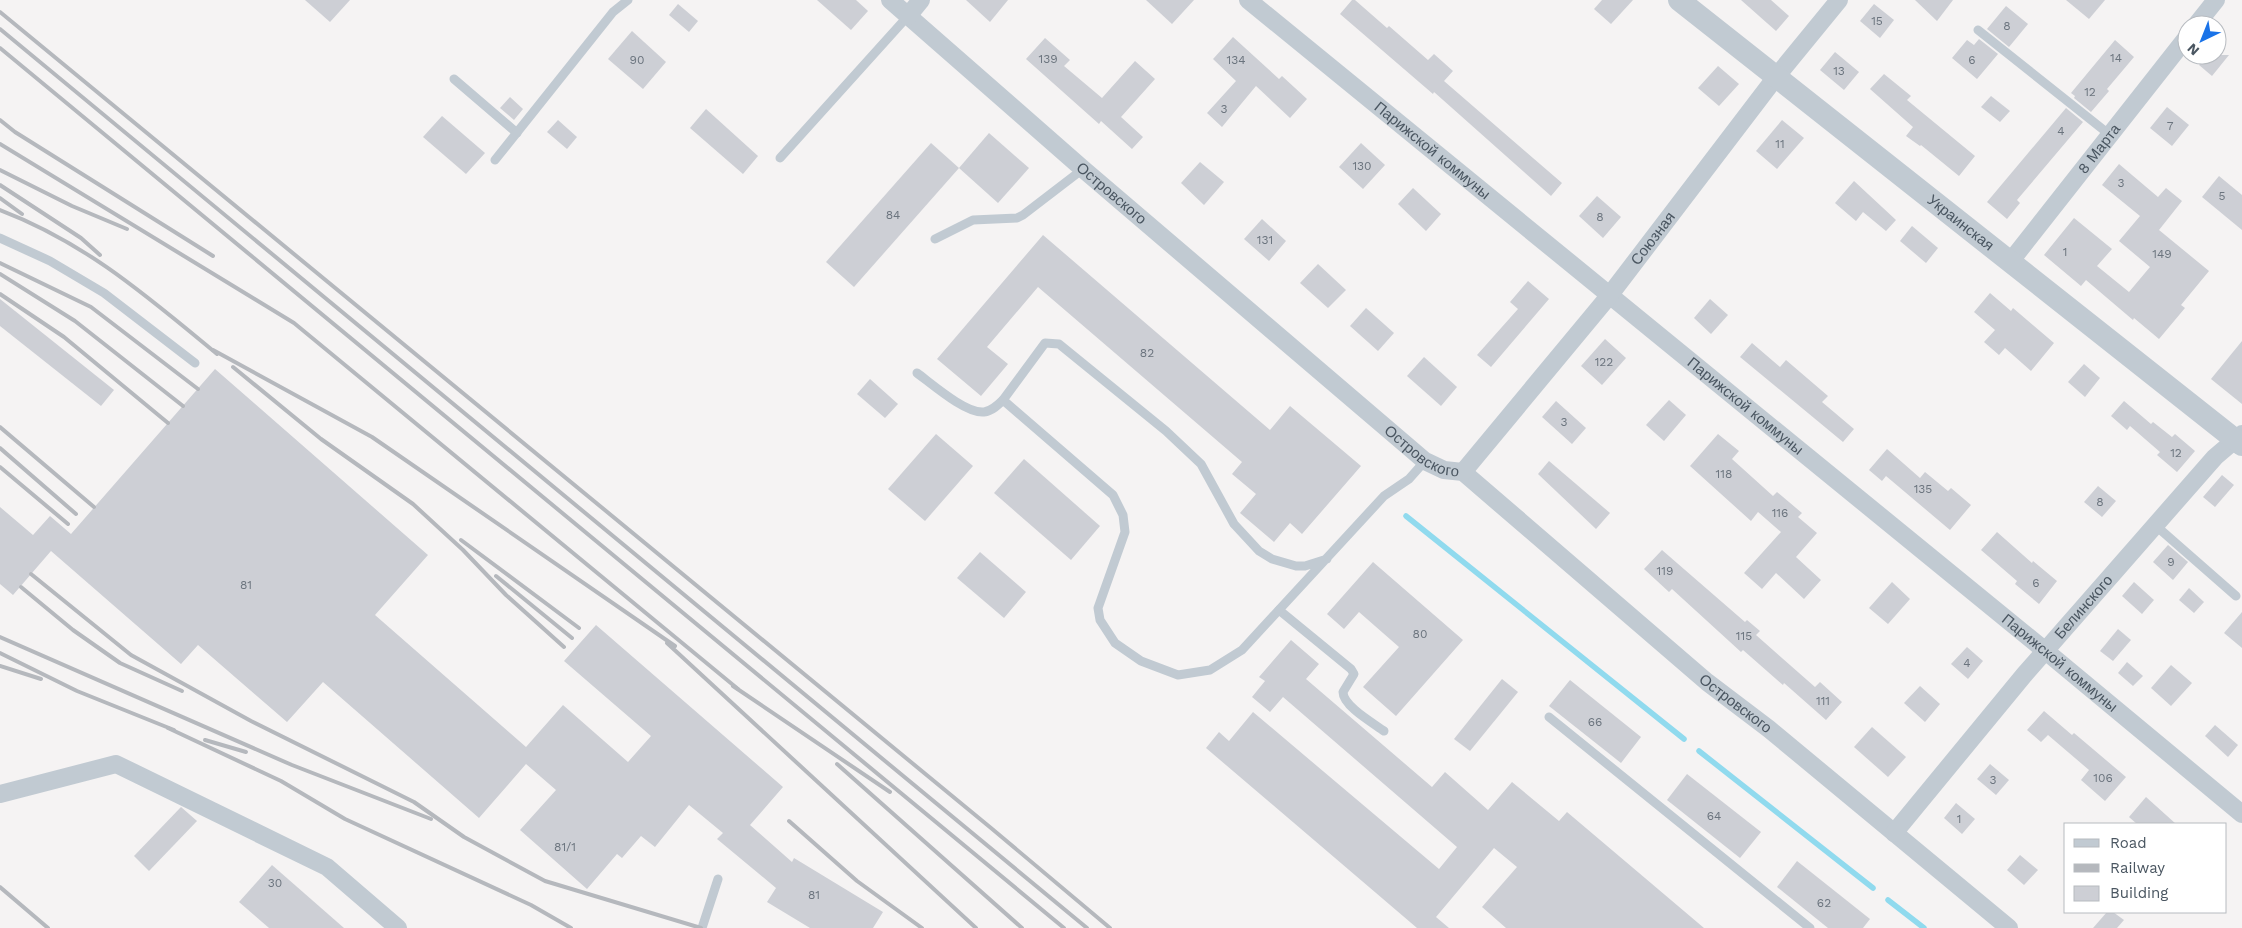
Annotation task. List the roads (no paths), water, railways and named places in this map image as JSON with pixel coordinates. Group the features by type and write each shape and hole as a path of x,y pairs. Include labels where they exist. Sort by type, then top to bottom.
{"street":[{"name":"Островского","path":"890,0 1083,169 1426,461 1444,470 1463,472 1707,682 1769,730 2009,928"},
{"path":"908,16 921,0"},
{"name":"Парижской коммуны","path":"1248,0 2045,650 2242,814"},
{"name":"Украинская","path":"1679,0 2010,262 2240,440"},
{"name":"Союзная","path":"1463,472 1609,296 1776,77 1839,0"},
{"path":"2204,15 2216,0"},
{"name":"8 Марта","path":"2010,262 2177,50"},
{"name":"Белинского","path":"1894,833 2045,650 2155,525 2215,457 2240,440"},
{"path":"0,794 116,764 327,866 398,928"}],"lane":[{"path":"494,160 613,12 628,0"},
{"path":"780,158 908,16"},
{"path":"1978,30 2110,135"},
{"path":"454,79 517,133"},
{"path":"935,239 973,220 1017,218 1083,169"},
{"path":"0,238 50,261 104,292 195,363"},
{"path":"917,373 970,410 983,412 992,409 1003,400 1046,343 1059,344 1166,431 1201,464 1234,524 1259,551 1272,559 1296,566 1305,566 1327,559"},
{"path":"1003,400 1113,496 1119,504 1124,515 1125,532 1098,608 1100,620 1115,643 1141,661 1178,675 1210,670 1232,658 1327,559 1384,496 1409,478 1426,461"},
{"path":"2155,525 2236,596"},
{"path":"1279,610 1351,669 1354,674 1343,692 1343,698 1348,704 1384,731"},
{"path":"1549,717 1810,928"},
{"path":"702,928 718,879"}],"waterway":[{"path":"1406,516 1684,739"},
{"path":"1699,751 1873,888"},
{"path":"1888,900 1924,928"}],"railway":[{"path":"0,12 1110,928"},
{"path":"0,29 1087,928"},
{"path":"0,48 1064,928"},
{"path":"0,120 15,132 213,256"},
{"path":"0,144 294,323 738,689"},
{"path":"0,170 72,206 127,229"},
{"path":"0,185 81,238 100,255"},
{"path":"0,198 22,214"},
{"path":"0,210 31,223 88,255 140,292 217,354"},
{"path":"0,263 91,307 198,389"},
{"path":"0,274 75,321 183,406"},
{"path":"0,294 64,337 168,423"},
{"path":"213,350 372,437 675,646"},
{"path":"233,367 321,439 413,504 463,550 506,595 564,647"},
{"path":"0,427 94,507"},
{"path":"0,448 76,514"},
{"path":"0,467 68,524"},
{"path":"461,540 579,628"},
{"path":"31,574 131,655 251,721 414,802 464,837 545,881 701,928"},
{"path":"496,576 572,638"},
{"path":"21,587 73,630 120,663 182,691"},
{"path":"0,637 292,765 431,819"},
{"path":"667,643 976,928"},
{"path":"0,653 77,691 174,730"},
{"path":"0,666 41,679"},
{"path":"733,686 890,792"},
{"path":"168,728 281,781 345,819 531,905 571,928"},
{"path":"205,740 246,752"},
{"path":"837,764 1022,928"},
{"path":"789,821 857,881 922,928"},
{"path":"0,887 48,928"}]}
